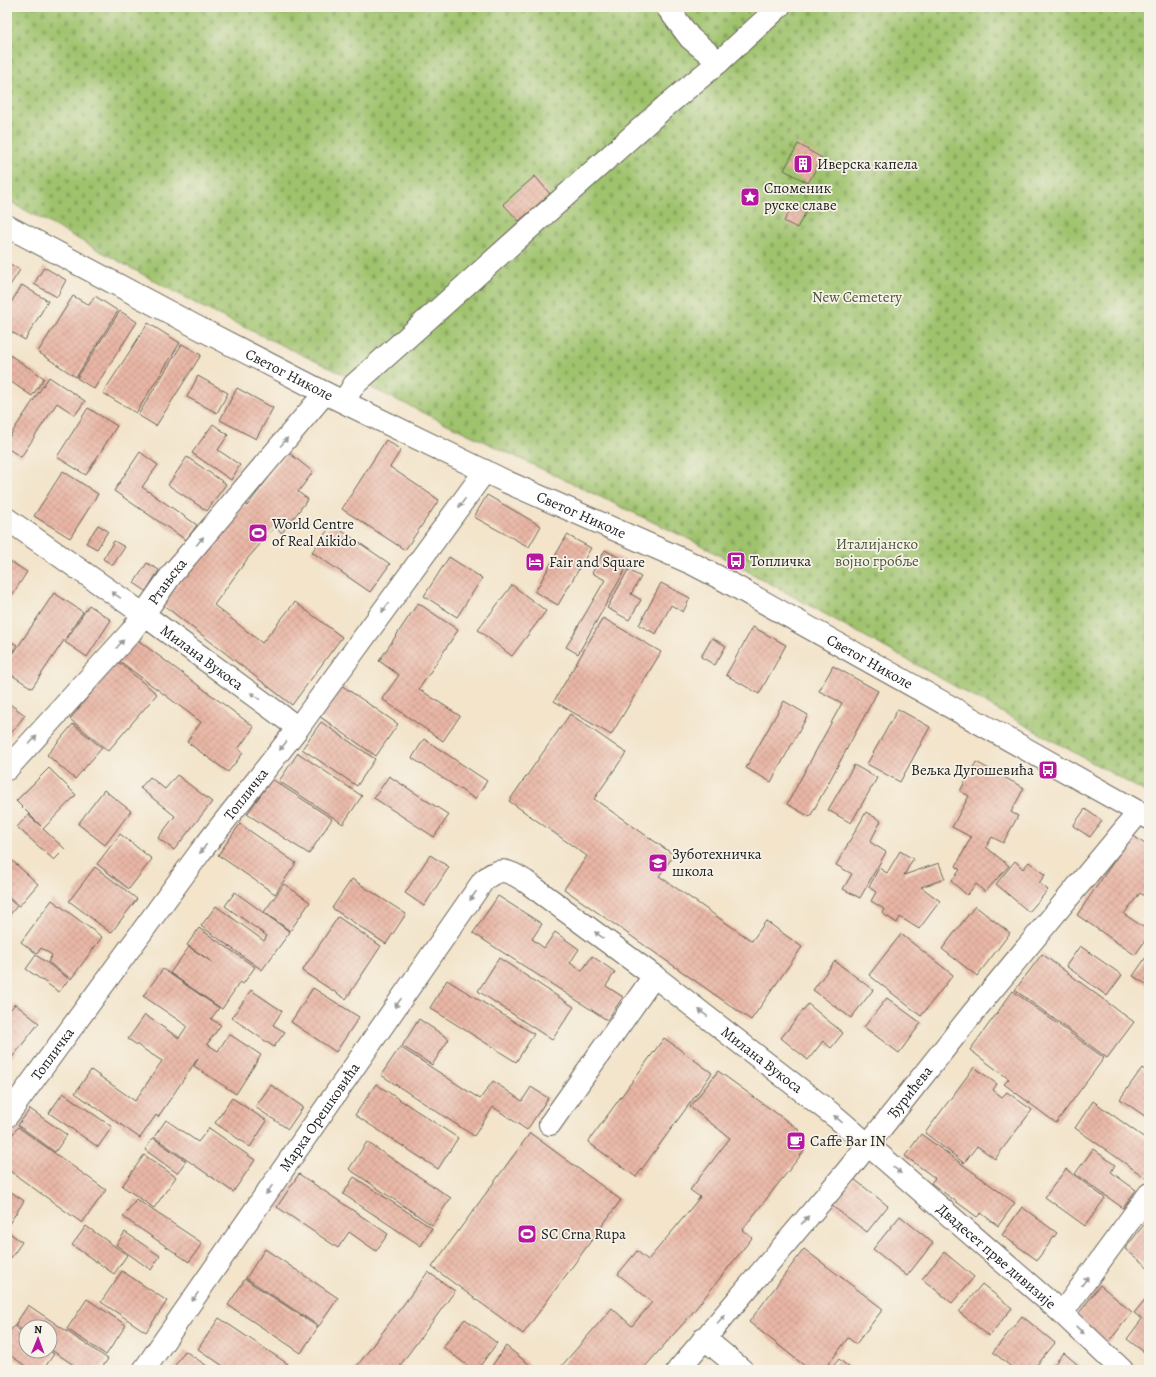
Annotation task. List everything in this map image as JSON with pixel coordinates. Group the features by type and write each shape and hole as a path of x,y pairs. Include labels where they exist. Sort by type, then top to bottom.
{"street":[{"path":"667,7 690,38 719,62"},
{"name":"Ртањска","path":"7,769 131,632 172,574 335,397 354,385 667,105 719,62 779,7"},
{"name":"Светог Николе","path":"7,226 195,326 335,397 485,471 693,564 724,580 1144,815"},
{"name":"Топличка","path":"7,1116 201,851 298,728 485,471"},
{"name":"Милана Вукоса","path":"7,519 143,614 298,728"},
{"name":"Ђурићева","path":"678,1370 868,1145 981,1003 1144,815"},
{"name":"Милана Вукоса","path":"500,871 511,872 525,881 654,976 745,1045 868,1145"},
{"name":"Марка Орешковића","path":"144,1370 483,881 491,874 500,871"},
{"path":"550,1124 654,976"},
{"name":"Двадесет прве дивизије","path":"868,1145 1062,1313 1122,1370"},
{"path":"1062,1313 1149,1194"},
{"path":"704,1338 742,1370"}],"green space":[{"name":"New Cemetery","path":"7,7 1149,7 1149,794 697,543 204,308 7,200"}],"building":[{"name":"Иверска капела","path":"798,144 822,158 808,183 784,170"},
{"path":"535,176 550,194 519,221 503,204"},
{"path":"793,205 806,212 797,228 784,221"},
{"path":"7,262 20,270 7,290"},
{"path":"44,267 66,280 57,297 34,284"},
{"path":"22,285 48,301 25,340 7,329 7,309"},
{"path":"73,296 89,305 95,296 118,311 76,377 38,352"},
{"path":"120,311 137,322 94,389 77,378"},
{"path":"148,323 180,343 136,413 103,393"},
{"path":"182,344 201,355 156,426 138,415"},
{"path":"7,353 44,378 32,396 11,382 7,388"},
{"path":"198,376 228,393 217,413 187,397"},
{"path":"49,377 85,401 75,415 57,403 21,457 7,448 7,440"},
{"path":"237,388 273,408 256,439 220,420"},
{"path":"88,408 117,426 86,475 57,457"},
{"path":"213,424 228,435 218,450 240,465 231,480 192,453"},
{"path":"386,440 401,450 390,467 439,500 405,550 342,509"},
{"path":"140,452 158,465 142,487 197,525 186,540 114,491"},
{"path":"288,452 313,472 298,492 308,499 282,533 275,527 248,558 214,605 262,643 295,602 342,637 292,705 162,604 217,534 219,536 245,504 247,506"},
{"path":"187,457 226,484 207,511 168,485"},
{"path":"63,471 98,494 70,538 34,516"},
{"path":"487,495 541,526 529,547 474,517"},
{"path":"332,524 390,564 370,592 312,552"},
{"path":"98,525 108,531 97,549 86,543"},
{"path":"567,535 591,548 558,605 535,592"},
{"path":"114,541 125,547 113,565 103,559"},
{"path":"605,550 629,563 578,654 566,647 605,580 592,573"},
{"path":"449,557 482,578 457,617 424,596"},
{"path":"7,559 27,572 7,603"},
{"path":"147,563 159,570 146,591 134,583"},
{"path":"628,570 641,577 631,594 641,600 629,620 607,608"},
{"path":"661,583 690,598 683,612 671,605 656,634 639,625"},
{"path":"512,585 546,611 512,656 478,630"},
{"path":"54,593 83,612 32,688 7,672 7,663"},
{"path":"418,603 458,630 419,689 460,716 443,741 382,699 399,675 379,661"},
{"path":"89,605 111,620 87,657 65,642"},
{"path":"603,618 661,652 611,735 554,701"},
{"path":"753,627 786,645 759,694 726,675"},
{"path":"135,638 254,727 238,749 243,753 228,772 187,742 201,722 118,660"},
{"path":"712,638 726,646 715,665 701,657"},
{"path":"7,639 17,645 7,660"},
{"path":"117,661 157,694 108,751 70,719"},
{"path":"833,666 878,691 810,817 787,804 842,703 819,691"},
{"path":"341,685 398,724 376,756 319,716"},
{"path":"784,701 808,715 771,782 746,768"},
{"path":"7,702 25,715 7,739"},
{"path":"898,709 930,727 900,782 867,764"},
{"path":"570,714 626,753 594,799 674,855 659,876 752,941 766,921 802,947 751,1020 564,889 587,856 509,801"},
{"path":"321,722 375,759 357,786 302,749"},
{"path":"73,724 102,748 75,779 47,755"},
{"path":"424,739 487,781 475,799 412,758"},
{"path":"298,753 362,796 343,824 279,781"},
{"path":"976,762 1024,788 1011,812 1018,816 1003,843 992,837 986,847 1009,866 985,892 976,884 967,895 951,881 960,870 956,866 971,837 952,827 969,796 960,791"},
{"path":"854,765 877,778 851,823 828,810"},
{"path":"49,768 76,795 43,829 65,849 54,860 17,827 28,815 41,826 16,801"},
{"path":"177,775 212,802 174,850 158,838 175,816 140,788 150,777 165,789"},
{"path":"389,776 449,815 434,837 374,798"},
{"path":"272,779 332,819 309,854 247,814"},
{"path":"104,790 131,811 105,845 78,824"},
{"path":"1085,809 1102,821 1090,837 1073,826"},
{"path":"866,812 881,821 870,842 886,852 860,898 843,889 852,874 836,865"},
{"path":"240,824 296,863 275,894 218,855"},
{"path":"120,834 152,859 129,889 97,864"},
{"path":"1132,835 1149,847 1149,899 1140,893 1124,914 1149,931 1149,935 1135,955 1077,915"},
{"path":"900,851 913,859 904,875 939,863 945,879 921,887 940,901 919,929 900,917 897,923 882,913 884,909 871,901 876,892 869,887 879,868 887,873"},
{"path":"430,855 449,867 424,906 405,893"},
{"path":"7,856 38,884 19,906 7,896"},
{"path":"1015,861 1023,869 1029,862 1045,875 1039,883 1048,890 1029,912 996,884"},
{"path":"95,867 137,899 111,933 69,901"},
{"path":"352,879 406,914 386,944 332,908"},
{"path":"284,884 310,902 290,931 264,912"},
{"path":"235,892 290,932 262,970 201,926 216,906 264,941 267,936 225,906"},
{"path":"498,896 542,924 532,939 544,948 555,932 579,949 570,963 582,971 592,956 615,972 606,986 623,997 607,1020 473,933"},
{"path":"7,898 17,906 7,918"},
{"path":"52,900 102,937 71,979 48,962 52,955 41,948 37,954 21,942"},
{"path":"975,906 1010,933 977,976 942,949"},
{"path":"338,917 381,946 346,999 302,971"},
{"path":"199,928 255,967 243,984 240,982 222,1009 170,973 189,947 212,962 187,945"},
{"path":"901,934 953,975 921,1016 869,975"},
{"path":"1080,946 1122,975 1107,996 1066,966"},
{"path":"1149,953 1149,986 1133,976"},
{"path":"1042,954 1134,1022 1107,1058 1015,990"},
{"path":"36,955 69,979 59,992 26,969"},
{"path":"499,958 574,1007 552,1040 478,991"},
{"path":"835,961 873,990 851,1018 813,990"},
{"path":"163,969 219,1008 211,1019 221,1025 207,1044 218,1051 229,1034 261,1055 236,1094 194,1066 198,1058 158,1117 156,1115 140,1138 75,1093 91,1070 135,1101 162,1061 128,1039 145,1015 179,1038 187,1026 143,996"},
{"path":"447,980 534,1034 516,1062 430,1008"},
{"path":"313,988 359,1017 336,1052 291,1022"},
{"path":"251,990 282,1011 273,1025 285,1032 274,1047 232,1018"},
{"path":"1013,991 1104,1058 1056,1123 1004,1084 1009,1079 970,1050"},
{"path":"887,998 921,1023 899,1053 864,1027"},
{"path":"15,1004 39,1023 7,1064 7,1007 10,1010"},
{"path":"808,1004 843,1033 831,1048 823,1041 808,1060 781,1038"},
{"path":"419,1019 449,1039 432,1065 402,1046"},
{"path":"664,1038 712,1073 636,1177 588,1142"},
{"path":"400,1047 480,1099 493,1081 522,1101 531,1087 548,1098 527,1130 493,1107 474,1136 381,1075"},
{"path":"974,1067 997,1084 993,1090 1002,1097 1007,1092 1032,1110 995,1159 977,1146 964,1163 925,1133"},
{"path":"1142,1068 1149,1073 1149,1119 1120,1099"},
{"path":"718,1071 798,1129 804,1151 742,1230 752,1238 689,1317 642,1370 558,1370 612,1308 632,1326 652,1302 618,1274 637,1251 648,1260 675,1228 700,1197 690,1190 730,1138 690,1107"},
{"path":"376,1084 458,1138 438,1169 355,1115"},
{"path":"271,1085 303,1107 288,1129 255,1107"},
{"path":"63,1093 112,1127 98,1147 49,1113"},
{"path":"232,1098 267,1121 250,1147 215,1123"},
{"path":"1093,1101 1149,1141 1149,1173 1146,1178 1075,1128"},
{"path":"30,1109 67,1135 55,1152 18,1125"},
{"path":"166,1120 198,1142 209,1128 255,1160 233,1192 154,1137"},
{"path":"18,1127 106,1190 82,1223 7,1169 7,1142"},
{"name":"SC Crna Rupa","path":"530,1133 621,1200 523,1334 432,1267"},
{"path":"921,1134 1015,1203 998,1226 981,1213 977,1217 931,1183 935,1178 905,1156"},
{"path":"153,1138 186,1161 177,1173 145,1150"},
{"path":"367,1142 451,1198 432,1225 349,1169"},
{"path":"1093,1149 1115,1165 1111,1172 1136,1190 1123,1208 1075,1174"},
{"path":"144,1155 176,1177 154,1208 122,1186"},
{"path":"1066,1169 1105,1198 1085,1226 1045,1197"},
{"path":"299,1174 388,1234 376,1251 349,1232 338,1248 277,1207"},
{"path":"354,1177 432,1228 421,1246 343,1194"},
{"path":"854,1179 888,1206 867,1232 832,1206"},
{"path":"7,1189 24,1201 7,1227"},
{"path":"136,1199 202,1243 189,1262 123,1217"},
{"path":"1022,1207 1057,1233 1037,1260 1002,1235"},
{"path":"900,1216 933,1243 907,1276 873,1249"},
{"path":"1149,1218 1149,1268 1125,1249"},
{"path":"86,1226 127,1255 114,1274 72,1245"},
{"path":"7,1231 22,1242 11,1258 7,1255"},
{"path":"125,1232 160,1256 151,1270 116,1245"},
{"path":"265,1249 338,1298 319,1326 246,1278"},
{"path":"804,1249 883,1309 856,1344 848,1338 824,1370 810,1370 749,1322"},
{"path":"944,1252 974,1277 952,1303 922,1279"},
{"path":"122,1271 167,1301 146,1332 101,1302"},
{"path":"428,1272 455,1291 401,1364 401,1370 354,1370"},
{"path":"245,1279 318,1327 301,1353 228,1305"},
{"path":"982,1284 1012,1308 989,1336 959,1312"},
{"path":"1100,1285 1132,1312 1108,1343 1076,1317"},
{"path":"1148,1296 1149,1345 1144,1352 1127,1339 1142,1319 1134,1313"},
{"path":"87,1299 126,1325 106,1355 67,1329"},
{"path":"28,1305 49,1319 19,1319"},
{"path":"1022,1316 1055,1343 1033,1370 1015,1370 993,1352"},
{"path":"219,1318 288,1364 284,1370 229,1370 198,1349"},
{"path":"465,1319 497,1343 477,1370 473,1370 443,1347"},
{"path":"18,1320 18,1327 15,1325"},
{"path":"58,1325 108,1359 100,1370 81,1370 58,1354"},
{"path":"14,1326 18,1329 18,1359 51,1359 43,1370 31,1370 7,1353 7,1335"},
{"path":"506,1346 531,1366 527,1370 489,1370"},
{"path":"185,1351 213,1370 172,1370"},
{"path":"1064,1353 1084,1370 1049,1370"},
{"path":"839,1359 852,1370 830,1370"}],"place":[{"name":"Иверска капела","path":"803,164"},
{"name":"Споменик руске славе","path":"750,197"},
{"name":"World Centre of Real Aikido","path":"258,533"},
{"name":"Топличка","path":"736,561"},
{"name":"Fair and Square","path":"535,562"},
{"name":"Вељка Дугошевића","path":"1048,770"},
{"name":"Зуботехничка школа","path":"658,863"},
{"name":"Caffe Bar IN","path":"796,1141"},
{"name":"SC Crna Rupa","path":"527,1234"}],"park label":[{"name":"Италијанско војно гробље","path":"877,552"}]}
